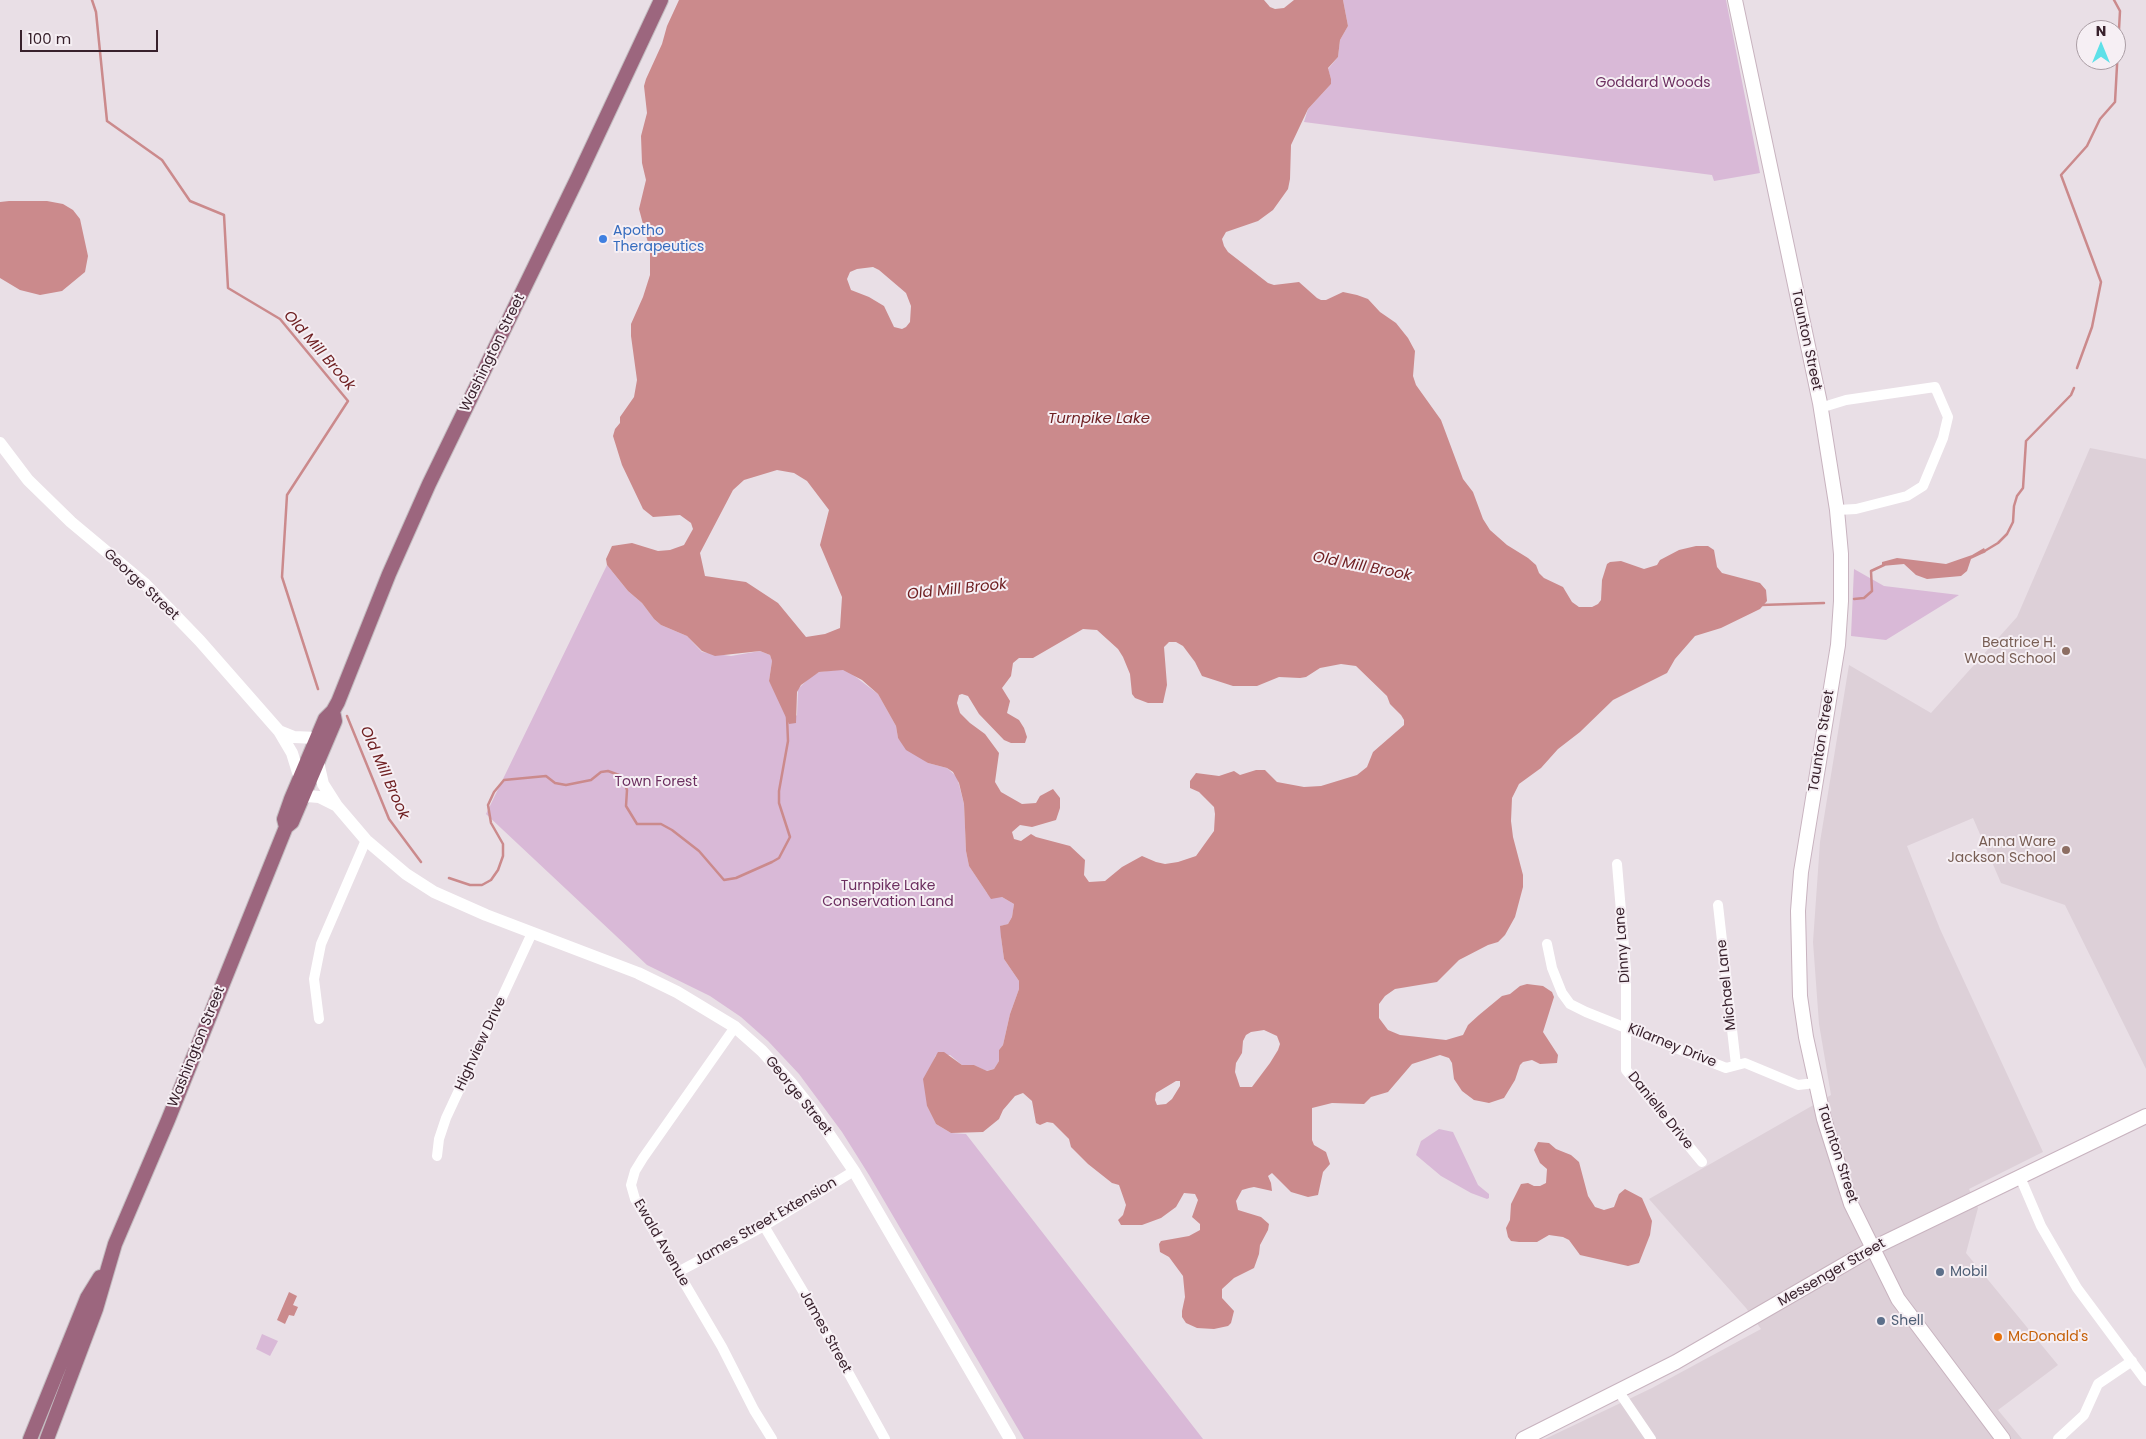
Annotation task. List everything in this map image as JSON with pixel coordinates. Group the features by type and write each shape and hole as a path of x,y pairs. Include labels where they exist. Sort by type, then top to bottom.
{"main road":[{"name":"Washington Street","path":"47,1439 96,1309 107,1266 286,827 292,822 335,722 334,711 389,574 429,484 578,177 661,0"},
{"name":"Taunton Street","path":"1735,0 1820,408 1837,510 1841,591 1838,645 1801,872 1798,911 1800,996 1816,1083 1824,1119 1851,1204 1898,1299 2002,1439"},
{"name":"Washington Street","path":"286,827 284,819 325,718 334,711"},
{"name":"Messenger Street","path":"1523,1439 1683,1358 1873,1248 2146,1116"},
{"name":"Washington Street","path":"30,1439 87,1298 107,1266"}],"street":[{"path":"1820,408 1846,400 1935,387 1948,417 1943,438 1923,486 1907,496 1856,508 1837,510"},
{"name":"George Street","path":"0,443 28,480 71,522 144,583 279,731 292,753 300,779"},
{"path":"279,731 294,737 317,738"},
{"name":"George Street","path":"318,762 323,784 337,806 366,840 406,874 434,892 532,933 638,973 677,992 735,1027 762,1051 792,1083 854,1172 1010,1439"},
{"name":"George Street","path":"302,800 307,796 320,797 337,806"},
{"path":"319,1019 314,978 321,944 366,840"},
{"name":"Dinny Lane","path":"1617,864 1626,970 1626,1027"},
{"name":"Michael Lane","path":"1718,905 1736,1065"},
{"name":"Highview Drive","path":"437,1156 439,1139 446,1118 532,933"},
{"name":"Kilarney Drive","path":"1547,944 1552,968 1562,993 1570,1004 1726,1068 1744,1064 1798,1085 1816,1083"},
{"name":"Ewald Avenue","path":"735,1027 643,1158 635,1172 631,1185 635,1199 722,1347 754,1410 772,1439"},
{"name":"Danielle Drive","path":"1626,1027 1626,1070 1702,1162"},
{"name":"James Street Extension","path":"678,1272 764,1226 854,1172"},
{"path":"2020,1177 2041,1226 2077,1288 2146,1381"},
{"name":"James Street","path":"764,1226 807,1298 885,1439"},
{"path":"2058,1439 2084,1415 2098,1384 2132,1361"},
{"path":"1619,1392 1651,1439"}],"shaded area":[{"path":"2090,448 2146,459 2146,1069 2065,905 2001,883 1973,818 1907,846 1940,929 2043,1152 1969,1189 1978,1208 1966,1253 2058,1365 1998,1410 2022,1439 1545,1439 1652,1388 1761,1329 1746,1308 1649,1199 1831,1095 1819,1024 1813,942 1820,842 1849,665 1931,713 2017,617"}],"green space":[{"name":"Goddard Woods","path":"1343,0 1726,0 1760,173 1714,181 1712,175 1304,122 1308,109 1331,84 1328,69 1338,57 1340,40 1348,26"},
{"name":"Town Forest","path":"607,565 654,619 661,625 687,636 702,652 731,656 760,651 770,655 772,661 769,681 775,692 797,716 798,689 810,677 819,672 843,669 848,671 878,694 896,726 898,738 928,763 947,768 957,777 964,804 966,851 969,866 987,893 1002,897 1014,904 1012,917 1008,924 1001,926 1001,937 1004,959 1019,981 1019,989 1010,1014 1003,1045 999,1050 999,1061 994,1069 986,1071 974,1065 962,1065 950,1055 936,1055 931,1066 927,1106 936,1124 951,1133 966,1134 1203,1439 1024,1439 869,1175 842,1132 799,1074 768,1041 741,1017 710,996 647,965 486,814"},
{"path":"1854,569 1884,586 1959,595 1886,640 1851,636"},
{"path":"1439,1129 1453,1132 1478,1185 1489,1194 1489,1198 1471,1193 1441,1176 1416,1155 1421,1141"},
{"path":"262,1334 278,1341 270,1356 256,1349"}],"water":[{"name":"Turnpike Lake","path":"679,0 1264,0 1270,7 1275,9 1284,8 1294,0 1343,0 1348,26 1340,40 1338,57 1328,68 1331,84 1308,109 1291,145 1288,189 1273,210 1258,221 1226,232 1222,239 1228,252 1268,283 1274,285 1299,282 1321,300 1326,300 1343,292 1357,295 1368,299 1380,312 1396,323 1408,338 1415,351 1413,376 1416,385 1441,420 1463,479 1473,492 1483,519 1490,530 1507,545 1536,565 1539,573 1544,578 1563,587 1572,602 1579,607 1592,607 1601,600 1602,580 1607,564 1610,562 1621,561 1644,569 1657,565 1660,560 1679,550 1696,546 1708,546 1714,550 1717,567 1722,573 1760,583 1766,590 1767,601 1760,609 1721,628 1695,636 1675,659 1667,673 1613,700 1580,732 1558,749 1541,768 1519,784 1512,798 1511,821 1513,837 1523,875 1523,887 1515,917 1505,935 1498,942 1459,960 1437,982 1395,989 1385,996 1379,1004 1379,1018 1388,1030 1400,1035 1446,1040 1463,1035 1468,1025 1502,996 1510,994 1520,986 1527,984 1543,986 1552,992 1554,997 1543,1032 1558,1055 1557,1063 1540,1064 1532,1060 1523,1062 1504,1098 1489,1103 1474,1100 1462,1091 1454,1079 1452,1063 1449,1058 1440,1055 1412,1064 1388,1092 1371,1097 1364,1104 1332,1103 1312,1108 1312,1140 1314,1145 1326,1152 1330,1164 1323,1172 1318,1195 1308,1197 1291,1192 1272,1173 1268,1176 1272,1191 1254,1187 1249,1188 1242,1190 1236,1201 1238,1210 1261,1217 1269,1224 1260,1245 1254,1268 1234,1278 1222,1289 1222,1298 1234,1311 1231,1323 1228,1326 1214,1329 1197,1328 1186,1323 1182,1317 1185,1297 1183,1276 1169,1257 1160,1252 1159,1244 1161,1241 1189,1236 1200,1230 1200,1224 1192,1217 1198,1200 1195,1194 1184,1193 1176,1207 1161,1218 1142,1225 1121,1225 1118,1220 1123,1215 1126,1205 1119,1185 1112,1183 1088,1164 1071,1147 1069,1139 1053,1123 1047,1122 1040,1125 1036,1123 1032,1101 1023,1093 1015,1096 1003,1110 999,1119 983,1132 951,1133 936,1124 927,1106 923,1079 938,1052 944,1052 962,1065 974,1065 987,1071 994,1069 999,1061 999,1050 1003,1045 1010,1014 1019,989 1019,981 1004,959 1000,926 1008,924 1012,917 1014,904 1002,897 991,899 969,866 966,851 964,804 959,783 953,772 947,768 928,763 906,750 898,738 896,726 878,694 862,680 843,670 819,672 801,685 797,692 796,723 789,724 769,681 772,661 770,655 760,651 715,656 702,651 687,636 661,625 654,619 607,565 606,559 612,546 632,543 658,551 670,550 684,545 693,529 691,523 680,515 653,517 643,509 622,465 613,436 615,429 620,423 620,417 634,397 637,380 631,324 650,275 650,250 639,209 646,180 642,163 641,136 647,113 644,86 662,44 667,26","holes":["873,267 906,293 911,306 910,322 906,327 902,329 894,327 884,306 869,297 851,290 847,279 850,272","777,470 794,473 807,481 829,510 820,545 842,597 840,628 825,634 806,637 778,603 746,582 705,576 700,553 733,490 744,480","1083,629 1097,630 1118,649 1123,657 1130,674 1132,694 1135,698 1148,703 1163,703 1167,685 1164,647 1169,642 1176,642 1183,646 1195,662 1202,676 1233,686 1257,686 1279,677 1306,677 1320,668 1341,664 1356,666 1387,696 1390,704 1404,720 1404,725 1373,752 1367,767 1357,775 1321,786 1304,787 1277,782 1265,770 1256,770 1240,775 1234,771 1219,776 1196,773 1190,781 1190,788 1199,792 1214,807 1215,814 1214,831 1196,856 1165,864 1142,856 1122,867 1105,881 1089,882 1084,875 1085,860 1070,846 1031,834 1021,841 1014,839 1012,832 1020,825 1032,827 1056,820 1060,808 1060,798 1053,789 1040,796 1036,803 1022,804 1001,792 995,782 999,753 985,734 960,713 957,703 959,695 968,696 979,714 1004,740 1011,743 1025,743 1027,737 1024,728 1019,720 1007,713 1010,701 1002,688 1011,676 1013,663 1019,658 1033,658","1264,1030 1277,1036 1280,1044 1270,1063 1252,1087 1240,1087 1235,1072 1236,1063 1242,1053 1243,1041 1246,1035 1251,1032","1176,1081 1180,1081 1180,1086 1172,1099 1166,1104 1157,1105 1155,1100 1156,1093"]},
{"path":"47,201 63,204 73,210 80,219 88,256 85,272 62,291 40,295 20,290 0,278 0,202"},
{"path":"1984,548 1986,552 1971,559 1967,571 1961,576 1927,579 1916,575 1904,564 1882,566 1882,562 1897,558 1946,564 1972,555"},
{"path":"1538,1142 1549,1143 1556,1149 1571,1155 1579,1162 1588,1196 1595,1207 1604,1210 1614,1207 1619,1194 1625,1189 1642,1198 1652,1221 1650,1235 1639,1263 1628,1266 1580,1255 1569,1240 1563,1237 1549,1235 1537,1242 1511,1241 1506,1228 1510,1220 1511,1204 1521,1184 1528,1183 1540,1186 1546,1183 1547,1169 1540,1163 1534,1150"},
{"path":"289,1292 297,1296 293,1305 298,1307 294,1316 289,1315 285,1324 277,1320"}],"waterway":[{"name":"Old Mill Brook","path":"92,0 96,12 107,121 162,160 190,201 224,215 228,288 280,319 348,401 287,495 282,577 318,689"},
{"name":"Old Mill Brook","path":"2077,368 2092,327 2101,282 2061,175 2087,146 2100,119 2115,102 2120,11 2114,0"},
{"name":"Old Mill Brook","path":"1983,552 1998,543 2007,534 2013,522 2014,506 2017,496 2023,488 2026,441 2071,395 2074,388"},
{"name":"Old Mill Brook","path":"1854,599 1864,598 1872,591 1871,571 1884,565"},
{"name":"Old Mill Brook","path":"1761,605 1824,603"},
{"name":"Old Mill Brook","path":"347,716 389,819 421,862"},
{"name":"Old Mill Brook","path":"449,878 470,885 482,885 491,880 498,870 503,856 503,844 491,823 488,805 494,792 504,780 546,776 555,783 566,785 591,780 601,772 608,771 619,775 623,780 627,790 626,806 637,824 661,824 672,830 699,851 724,880 736,878 772,862 779,858 790,837 779,803 779,791 788,741 787,717"}],"place":[{"name":"Apotho Therapeutics","path":"603,239"},
{"name":"Beatrice H. Wood School","path":"2066,651"},
{"name":"Anna Ware Jackson School","path":"2066,850"},
{"name":"Mobil","path":"1940,1272"},
{"name":"Shell","path":"1881,1321"},
{"name":"McDonald's","path":"1998,1337"}],"park label":[{"name":"Turnpike Lake Conservation Land","path":"888,894"}]}
